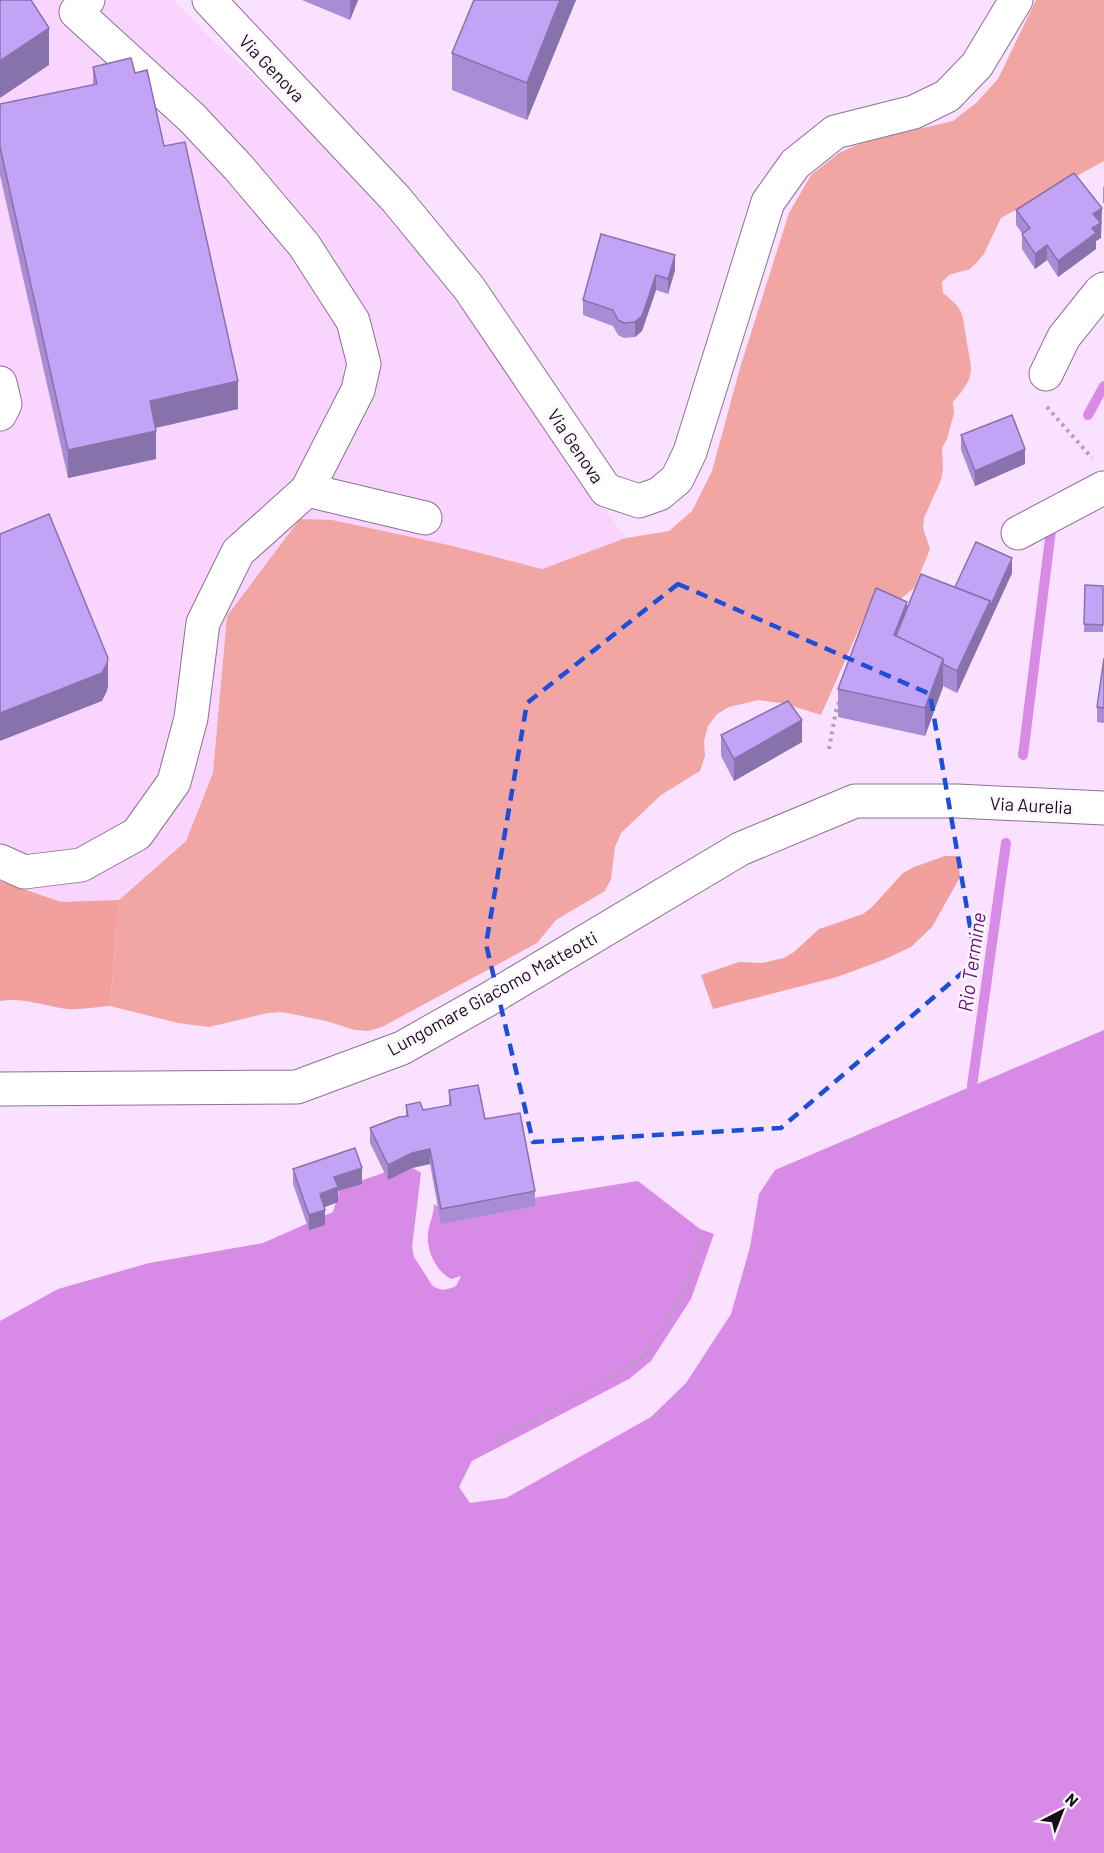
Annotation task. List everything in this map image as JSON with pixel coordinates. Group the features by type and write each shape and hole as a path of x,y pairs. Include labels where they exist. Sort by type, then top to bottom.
{"street":[{"name":"Via Genova","path":"209,0 396,199 469,288 606,490 639,501 659,494 677,479 690,453 768,202 795,164 835,132 914,112 947,96 977,65 1016,0"},
{"path":"0,861 24,872 81,865 137,834 174,782 191,718 203,623 238,552 307,490 358,390 364,364 353,321 304,245 239,168 192,118 77,4"},
{"path":"1046,374 1064,337 1104,289"},
{"path":"0,383 5,404 0,414"},
{"path":"1018,533 1103,488 1104,490"},
{"path":"307,490 425,518"},
{"name":"Lungomare Giacomo Matteotti","path":"0,1089 297,1088 402,1048 494,996 740,849 855,801 957,801"},
{"name":"Via Aurelia","path":"957,801 1104,808"}],"path":[{"path":"1046,374 1044,404 1093,459"},
{"path":"829,749 840,700"},
{"path":"496,1441 620,1373 644,1356 686,1290 703,1238"}],"highlighted area":[{"path":"678,584 930,694 976,961 781,1128 533,1142 486,944 527,703"}],"shaded area":[{"path":"0,0 173,0 212,40 352,171 401,224 473,321 626,538 542,569 453,546 227,616 213,773 186,841 119,900 61,902 0,881"},
{"path":"1036,0 1104,0 1104,161 1001,218 984,254 977,262 970,269 949,275 942,282 943,293 955,303 963,316 971,371 966,385 953,402 954,413 947,439 942,448 941,480 924,518 923,528 930,549 914,588 897,602 867,611 821,715 786,704 758,700 729,707 717,714 708,726 704,741 705,756 700,771 661,795 621,833 615,847 611,879 605,891 556,920 537,943 382,1027 368,1031 355,1030 282,1012 268,1013 209,1027 178,1023 110,1006 119,900 186,841 213,773 227,616 300,519 332,520 453,546 542,569 626,538 669,531 692,511 712,471 740,368 789,213 811,175 839,153 863,142 953,121 976,103 998,79"},
{"path":"945,856 958,856 960,877 932,927 911,947 837,977 713,1009 701,975 739,962 762,963 784,958 819,929 863,914 903,873"},
{"path":"0,881 61,902 119,900 110,1006 67,1009 25,1001 0,1001"},
{"path":"1104,1030 1104,1853 0,1853 0,1321 58,1289 149,1263 263,1243 333,1212 340,1188 386,1172 413,1168 421,1173 412,1247 414,1257 432,1285 438,1289 447,1289 456,1286 461,1276 451,1279 441,1271 430,1253 428,1233 434,1204 446,1212 638,1181 700,1229 714,1234 691,1299 651,1361 629,1379 472,1461 459,1487 470,1503 506,1498 651,1417 686,1383 731,1314 750,1247 759,1194 775,1170"}],"building":[{"path":"0,0 31,0 49,28 0,61"},
{"path":"474,0 560,0 527,83 452,53"},
{"path":"131,58 135,73 147,70 164,146 185,142 238,381 150,401 156,431 68,450 0,147 0,104 97,84 93,67"},
{"path":"1074,173 1102,208 1093,214 1101,223 1092,228 1096,233 1058,261 1047,245 1035,254 1022,234 1030,228 1016,210"},
{"path":"601,234 675,255 668,279 656,275 642,316 635,322 624,323 618,320 613,310 583,300"},
{"path":"1012,415 1025,449 975,471 961,435"},
{"path":"49,514 108,658 107,663 102,673 0,713 0,534"},
{"path":"976,542 1012,558 990,607 990,601 955,587"},
{"path":"921,574 990,601 957,671 943,664 943,659 896,636"},
{"path":"1085,585 1103,586 1103,625 1084,624"},
{"path":"876,588 907,602 894,635 943,659 925,708 838,689"},
{"path":"1104,658 1104,708 1097,707"},
{"path":"788,701 802,720 734,759 721,735"},
{"path":"478,1085 485,1119 520,1113 535,1191 441,1209 430,1149 412,1153 388,1165 370,1128 408,1116 406,1105 420,1102 423,1110 451,1105 449,1090"},
{"path":"355,1148 362,1168 334,1177 338,1187 320,1194 325,1210 309,1215 293,1169"}],"waterway":[{"name":"Rio Termine","path":"1088,415 1104,386"},
{"name":"Rio Termine","path":"1023,755 1051,530"},
{"name":"Rio Termine","path":"972,1086 1006,843"}]}
